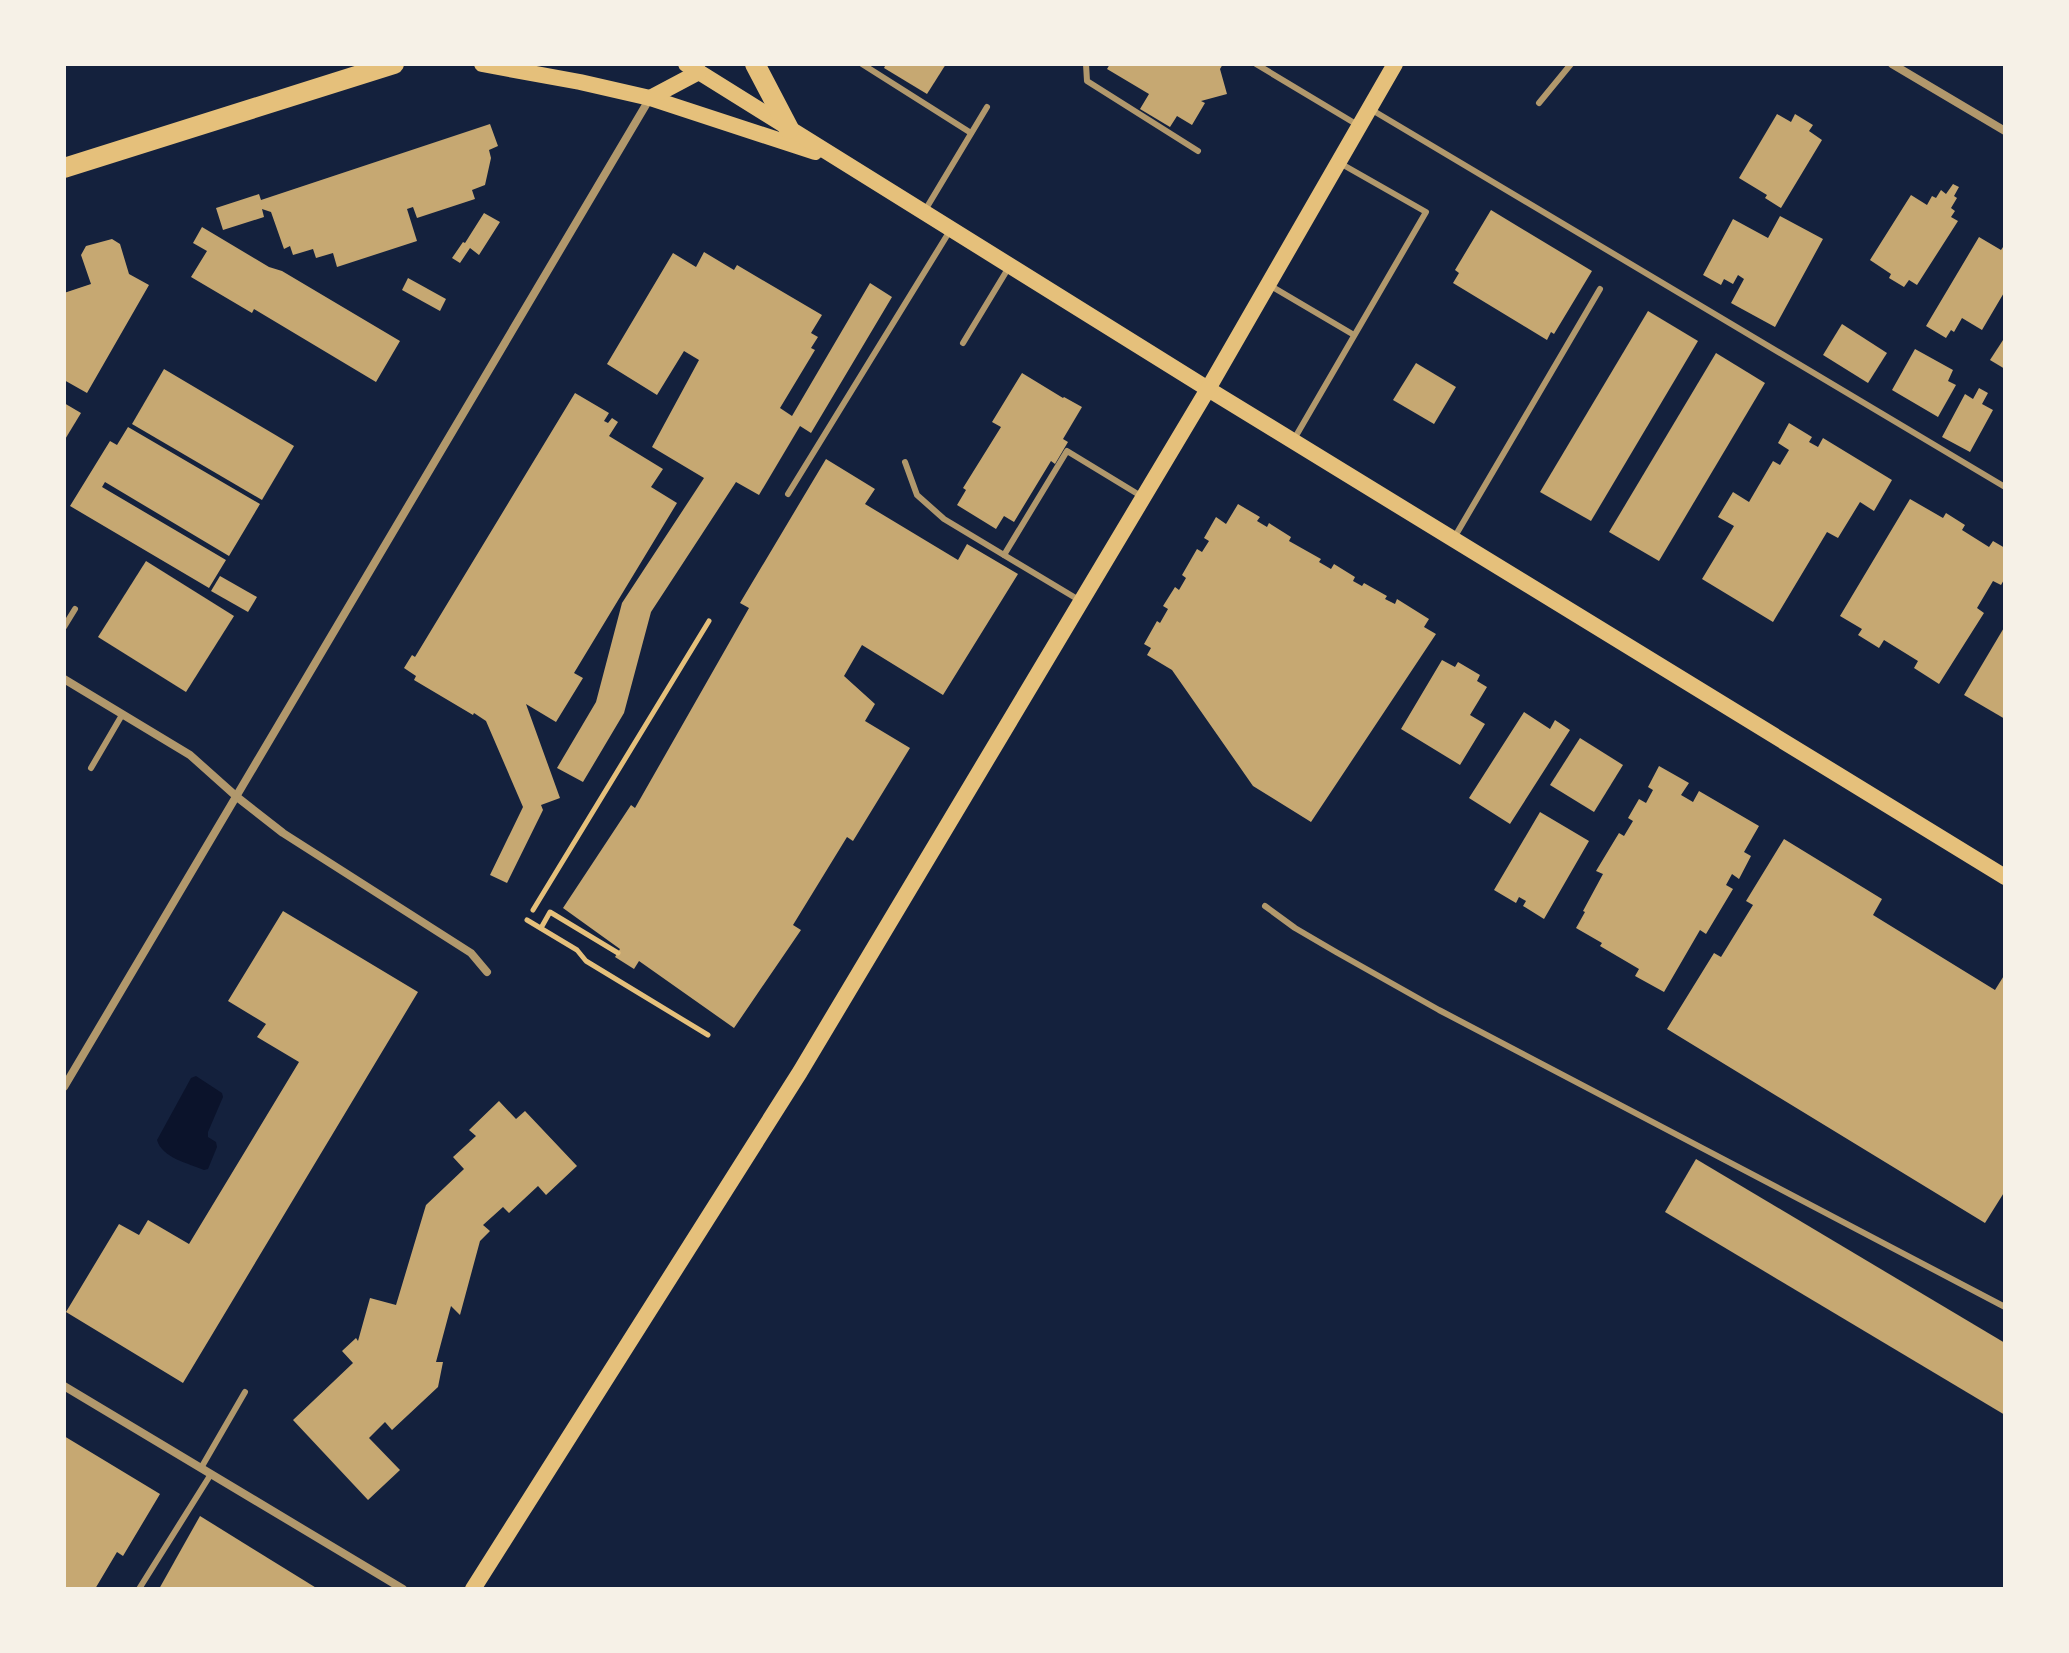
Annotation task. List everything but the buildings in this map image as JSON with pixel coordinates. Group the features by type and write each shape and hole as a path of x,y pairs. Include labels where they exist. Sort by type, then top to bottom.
{"main road":[{"path":"482,64 650,98 839,159"},
{"path":"755,64 789,129"},
{"path":"473,1589 800,1072 1208,389 1395,64"},
{"path":"64,168 377,66"},
{"path":"650,98 692,68 1208,389 2005,877"}],"street":[{"path":"1892,64 2005,131"},
{"path":"64,1087 650,98"},
{"path":"64,679 190,755 283,833 471,953 487,972"},
{"path":"64,1386 403,1589"}],"lane":[{"path":"862,64 971,133"},
{"path":"1086,64 1087,81 1198,151"},
{"path":"1256,64 1359,126"},
{"path":"1539,103 1571,64"},
{"path":"924,212 987,107"},
{"path":"1369,108 2005,487"},
{"path":"1293,441 1426,212 1338,162"},
{"path":"788,494 951,229"},
{"path":"963,343 1010,265"},
{"path":"1268,285 1354,335"},
{"path":"1454,538 1600,289"},
{"path":"1004,555 1067,451 1143,497"},
{"path":"905,462 917,495 944,519 1081,601"},
{"path":"64,627 75,609"},
{"path":"91,768 122,715"},
{"path":"1265,906 1295,928 1439,1010 2005,1307"},
{"path":"201,1468 245,1392"},
{"path":"139,1589 211,1474"}],"path":[{"path":"533,910 709,621"},
{"path":"541,928 550,912 618,953"},
{"path":"527,920 577,950 586,961 708,1035"}],"water":[{"path":"196,1076 222,1093 223,1097 208,1132 208,1137 216,1142 217,1147 208,1169 204,1170 170,1156 157,1140 191,1078"}]}
